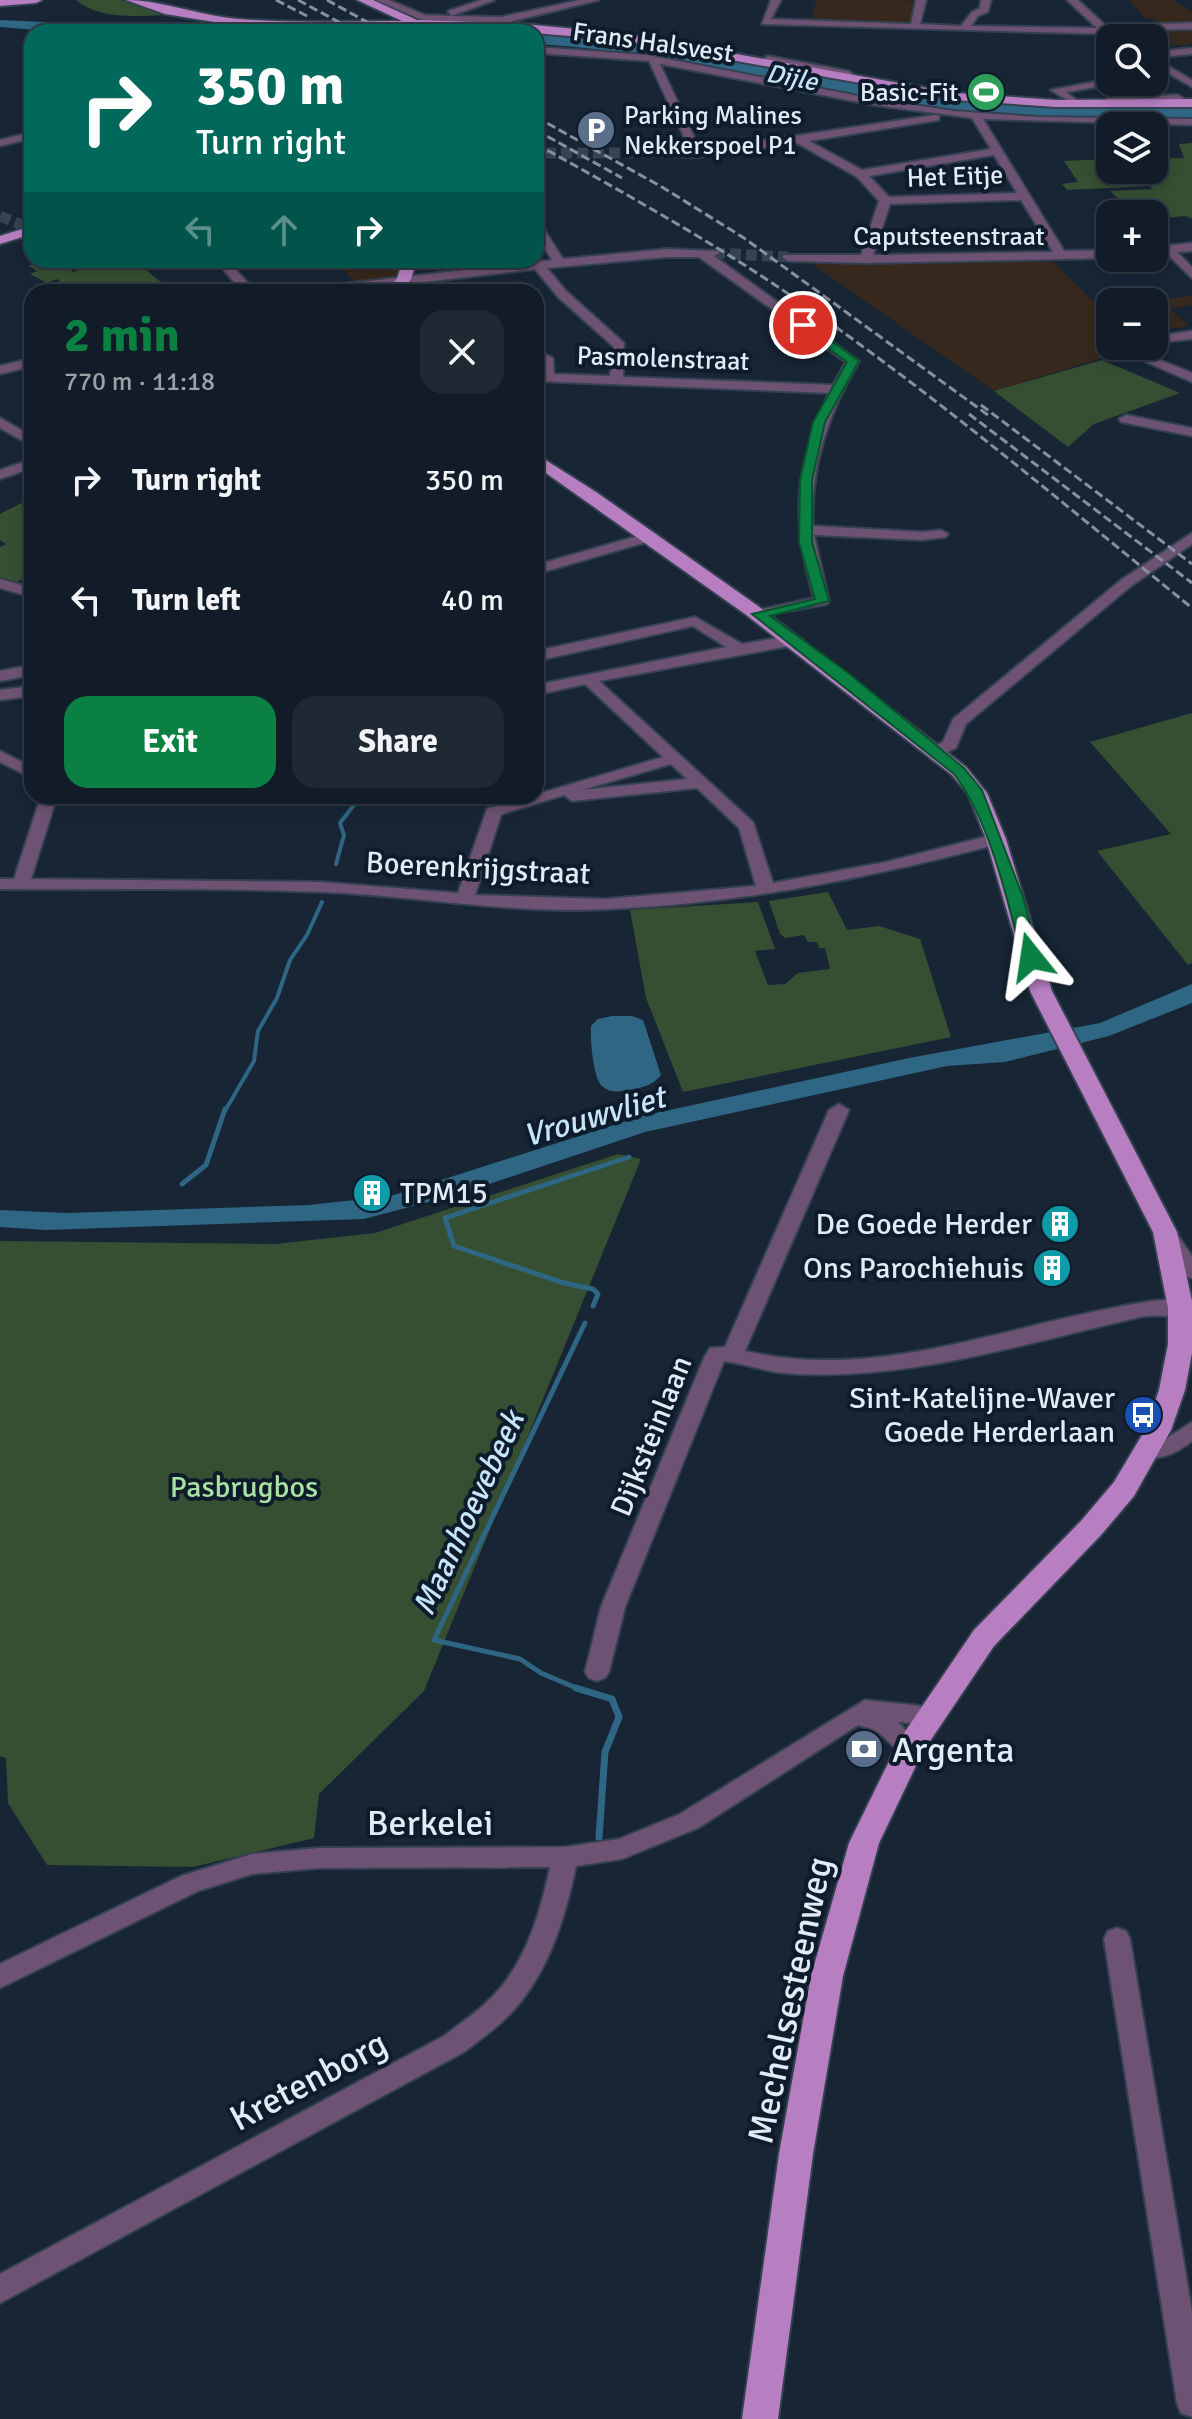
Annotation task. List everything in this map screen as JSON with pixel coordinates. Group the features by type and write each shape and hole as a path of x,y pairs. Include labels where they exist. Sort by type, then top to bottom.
{"main road":[{"path":"0,3 36,0"},
{"path":"132,0 199,17 262,24"},
{"path":"157,0 224,15 283,21 392,24"},
{"path":"363,0 425,24"},
{"path":"473,24 495,24"},
{"path":"544,28 624,37 975,99 1076,104 1192,103"},
{"path":"0,240 24,230"},
{"path":"400,284 407,268"},
{"name":"Mechelsesteenweg","path":"544,464 652,536 795,640 959,771 977,793 996,839 1041,991 1165,1232 1181,1308 1181,1344 1172,1390 1148,1451 1124,1489 1091,1528 984,1638 910,1747 864,1843 827,1976 796,2154 760,2419"}],"street":[{"path":"381,0 426,24"},
{"path":"451,13 490,0"},
{"path":"456,24 501,20 594,0"},
{"path":"776,0 766,34 768,61 943,92 1073,101 1178,98"},
{"path":"915,26 921,0"},
{"path":"964,28 975,14 985,10 986,0"},
{"path":"1072,0 1099,24"},
{"path":"456,24 483,23"},
{"path":"766,34 915,26 1010,32 1096,30"},
{"path":"1168,27 1192,26"},
{"name":"Frans Halsvest","path":"544,51 653,59 874,102 954,114 1077,121 1192,122"},
{"path":"1168,54 1192,51"},
{"path":"653,59 697,154"},
{"path":"1168,71 1192,84"},
{"path":"1168,74 1172,74"},
{"path":"1073,101 1056,90 1096,84"},
{"path":"633,153 697,154 954,114"},
{"path":"976,116 1062,257"},
{"path":"0,143 24,137"},
{"path":"798,139 878,187 885,201 866,259"},
{"path":"859,174 997,151"},
{"name":"Het Eitje","path":"885,201 1026,196"},
{"path":"544,238 560,263"},
{"path":"1169,250 1192,247"},
{"path":"1169,250 1192,274"},
{"path":"544,264 708,253 853,361 819,422 809,466 804,530 822,601 759,614"},
{"name":"Caputsteenstraat","path":"788,257 866,259 1096,255"},
{"path":"228,268 243,284"},
{"path":"367,284 509,268"},
{"path":"540,268 562,294 620,346 616,380"},
{"path":"1168,338 1192,335"},
{"path":"1148,360 1192,378"},
{"path":"0,370 24,364"},
{"name":"Pasmolenstraat","path":"544,377 835,389"},
{"path":"1126,419 1192,432"},
{"path":"0,422 24,437"},
{"path":"0,475 24,466"},
{"path":"804,530 923,536 941,534"},
{"path":"544,568 652,536"},
{"path":"935,752 950,745 959,722 996,691 1126,583 1192,537"},
{"path":"0,583 24,590"},
{"path":"544,656 695,621 739,649"},
{"path":"630,634 660,663"},
{"path":"544,688 660,663 795,640"},
{"path":"544,666 561,684"},
{"path":"0,676 24,672"},
{"path":"587,678 747,826 766,890"},
{"path":"0,695 24,692"},
{"path":"0,756 24,769"},
{"path":"544,795 672,759"},
{"path":"544,799 701,783"},
{"path":"21,884 46,804"},
{"path":"465,899 493,813 515,804"},
{"name":"Boerenkrijgstraat","path":"0,884 317,887 550,905 710,897 766,890 912,863 996,839"},
{"name":"Dijksteinlaan","path":"597,1672 613,1607 718,1353 732,1355 839,1110"},
{"path":"1165,1232 1192,1271"},
{"path":"732,1355 789,1366 846,1367 890,1362 1148,1308 1181,1308"},
{"path":"1148,1451 1170,1447 1192,1430"},
{"name":"Berkelei","path":"0,1977 190,1883 252,1864 319,1858 565,1857 622,1849 689,1821 865,1709 931,1716"},
{"path":"849,1719 862,1717 881,1721 910,1747"},
{"name":"Kretenborg","path":"0,2289 454,2044 499,2008 524,1975 552,1919 565,1857"},
{"path":"1117,1939 1192,2403"}],"shaded area":[{"path":"811,0 916,1 911,23 907,24 814,23 815,20 810,19 817,15 812,15 817,3"},
{"path":"1129,0 1173,0 1192,12 1192,23 1157,24 1153,18 1145,18"},
{"path":"1192,28 1192,44 1168,45 1168,29"},
{"path":"809,262 1053,262 1096,304 1096,360 994,391"},
{"path":"343,268 400,268 394,277 354,282"},
{"path":"1192,296 1192,305 1170,309 1189,326 1168,329 1168,298"}],"green space":[{"path":"76,0 121,0 176,14 111,14 86,7"},
{"path":"1192,143 1192,219 1186,216 1168,218 1168,200 1119,200 1110,191 1153,189 1149,186 1067,190 1062,184 1078,182 1064,161 1096,160 1096,184 1168,184 1168,159 1184,158 1179,144"},
{"path":"32,268 68,268 73,272 84,268 144,268 163,284 63,284 57,279 47,283 30,274 37,271"},
{"path":"1102,360 1180,393 1094,424 1068,447 994,391"},
{"path":"24,502 24,578 15,583 0,579 0,547 6,544 0,540 0,514"},
{"path":"1192,713 1192,963 1188,965 1097,851 1171,834 1090,742"},
{"path":"828,892 847,930 879,926 920,939 951,1037 683,1092 646,998 630,910 758,902 775,949 755,951 768,985 785,984 798,973 830,969 825,948 819,948 817,942 808,942 804,935 785,938 780,934 769,901"},
{"name":"Pasbrugbos","path":"618,1154 641,1159 424,1691 319,1794 314,1838 193,1867 47,1865 8,1803 6,1758 0,1756 0,1241 275,1244 375,1233"}],"water":[{"path":"0,20 91,24 24,24 24,29 0,27"},
{"name":"Dijle","path":"544,33 623,40 929,97 1074,108 1192,106 1192,118 1168,118 1168,112 1096,112 1096,118 1087,118 948,111 631,54 544,45"},
{"name":"Vrouwvliet","path":"1192,984 1192,1003 1109,1036 1005,1062 947,1066 645,1132 459,1194 364,1219 46,1230 0,1227 0,1210 67,1213 309,1205 391,1196 642,1116 909,1058 1100,1023"},
{"path":"632,1016 643,1020 661,1075 652,1083 610,1091 600,1083 593,1058 591,1026 598,1019"}],"waterway":[{"path":"336,864 344,835 340,823 355,804"},
{"path":"225,1111 254,1061 258,1031 277,998 290,960 307,935 322,902"},
{"path":"182,1184 206,1165 225,1109"},
{"name":"Maanhoevebeek","path":"593,1306 598,1294 593,1289 564,1283 454,1246 445,1218 629,1157"},
{"name":"Maanhoevebeek","path":"577,1688 541,1673 520,1659 434,1640 585,1323"},
{"name":"Maanhoevebeek","path":"577,1688 612,1699 619,1717 605,1752 599,1838"},
{"name":"Maanhoevebeek","path":"577,1688 581,1690"}],"tunnel":[{"path":"545,153 633,153"},
{"path":"0,216 24,226"},
{"path":"714,253 788,257"}],"railway":[{"path":"276,0 307,16"},
{"path":"298,0 342,24"},
{"path":"327,0 370,24"},
{"path":"544,121 662,187 744,238 988,415"},
{"path":"544,134 622,178"},
{"path":"544,149 707,242 856,341 954,415 1192,608"},
{"path":"981,405 1192,564"},
{"path":"969,414 1192,583"}],"place":[{"name":"Basic-Fit","path":"986,92"},
{"name":"Parking Malines Nekkerspoel P1","path":"596,130"},
{"name":"TPM15","path":"372,1193"},
{"name":"De Goede Herder","path":"1060,1224"},
{"name":"Ons Parochiehuis","path":"1052,1268"},
{"name":"Sint-Katelijne-Waver Goede Herderlaan","path":"1143,1415"},
{"name":"Argenta","path":"864,1749"}],"route":[{"path":"803,325 853,361 819,422 806,480 805,542 822,601 759,614 842,675 959,771 977,793 996,839 1031,957"}]}
